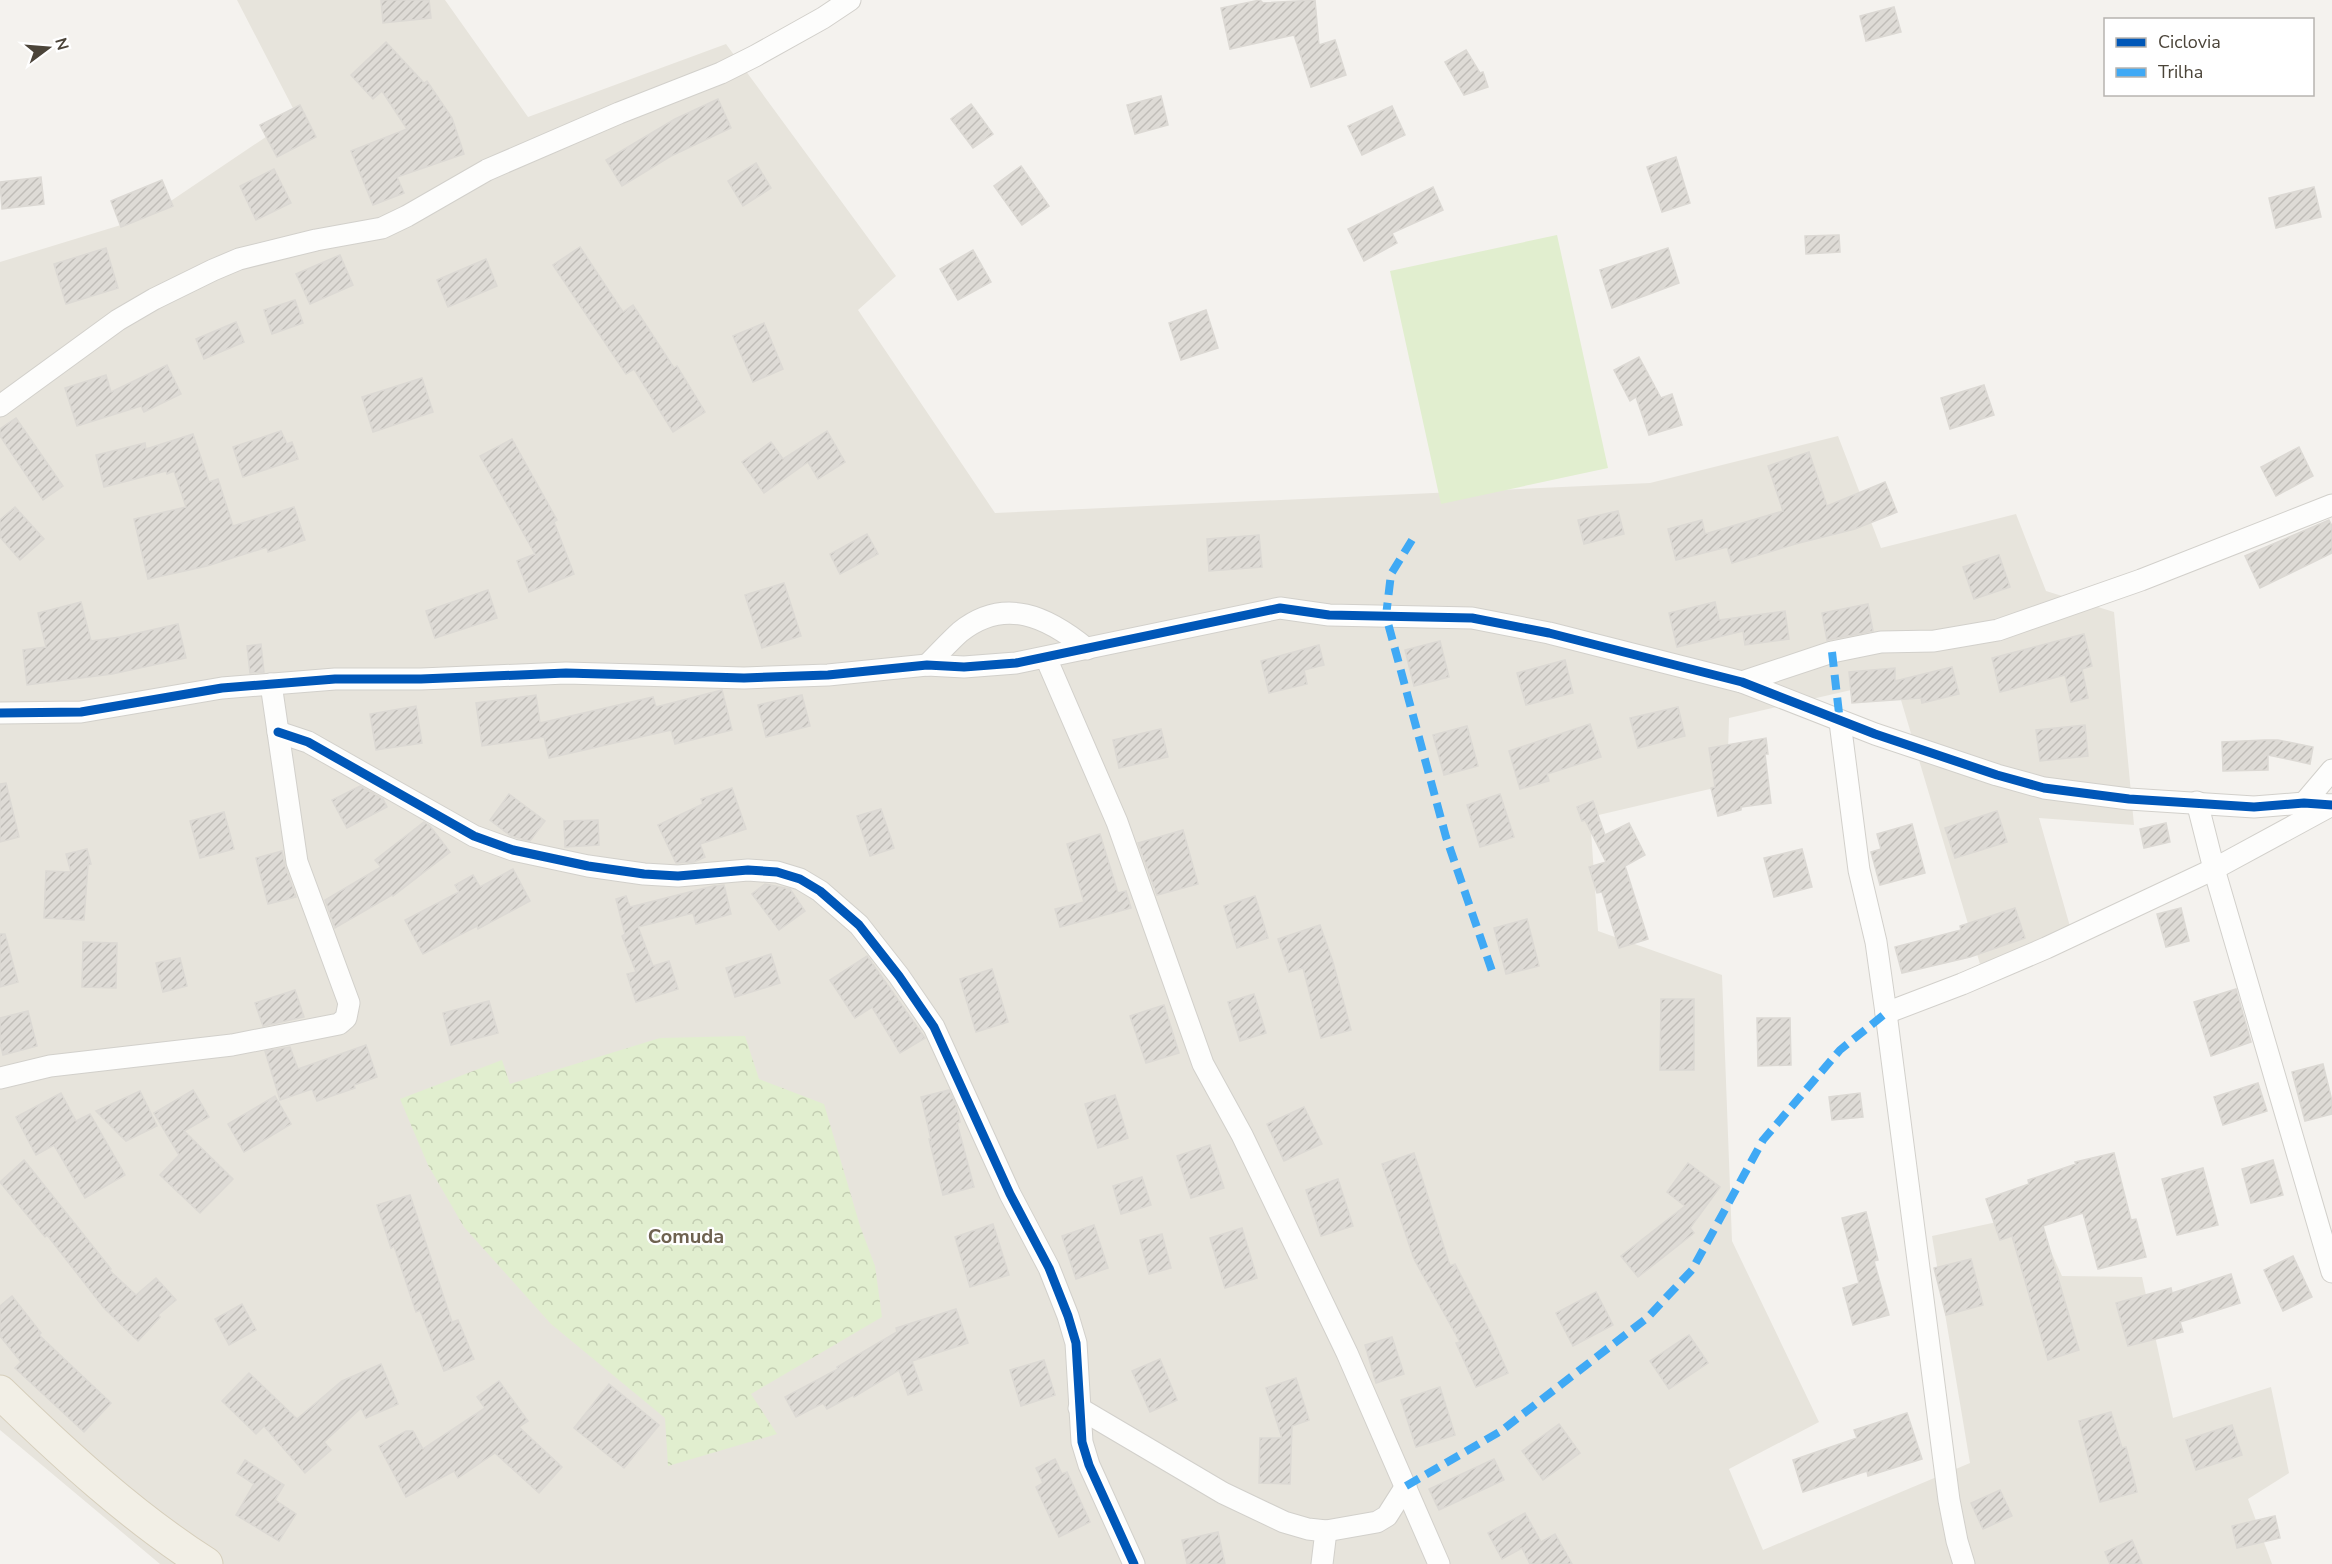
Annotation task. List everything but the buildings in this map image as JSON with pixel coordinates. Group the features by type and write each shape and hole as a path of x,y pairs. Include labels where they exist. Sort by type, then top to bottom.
{"main road":[{"path":"0,1392 114,1496 169,1540 206,1564"}],"street":[{"path":"0,406 118,320 154,299 213,270 239,259 316,240 382,228 487,170 747,61 850,0"},
{"path":"1742,682 1832,652 1881,642 1934,641 1998,630 2141,580 2332,505"},
{"path":"0,712 81,712 222,688 335,679 421,679 566,674 744,678 828,675 927,665 964,667 1016,663 1280,608 1329,615 1472,618 1549,633 1742,682 1840,722 1997,775 2044,788 2129,799 2254,807 2304,803 2332,805"},
{"path":"927,665 961,632 988,617 1008,612 1048,622 1087,649"},
{"path":"1046,658 1117,822 1203,1064 1242,1135 1347,1353 1407,1486 1439,1564"},
{"path":"0,1078 50,1066 232,1045 339,1024 346,1018 348,1003 297,862 271,684"},
{"path":"1840,722 1859,870 1876,942 1886,1012 1948,1500 1964,1564"},
{"path":"278,732 308,742 474,836 513,850 588,866 644,874 678,876 748,870 777,872 800,879 820,891 859,925 899,976 934,1027 1010,1194 1049,1268 1076,1343 1082,1442 1089,1465 1134,1564"},
{"path":"2304,803 2332,770"},
{"path":"2196,802 2332,1272"},
{"path":"1886,1012 1962,984 2046,948 2214,869 2332,805"},
{"path":"1079,1408 1223,1493 1284,1522 1308,1529 1326,1532 1365,1525 1387,1516 1407,1486"},
{"path":"1322,1564 1326,1532"}],"shaded area":[{"path":"237,0 445,0 528,117 726,44 896,276 858,310 995,513 1650,483 1838,436 1881,548 2016,514 2046,591 2114,612 2134,825 2039,818 2073,937 1980,964 1895,680 1729,718 1727,785 1590,817 1598,931 1722,975 1732,1241 1819,1422 1729,1469 1763,1550 1970,1463 1932,1236 2034,1214 2062,1276 2142,1277 2173,1418 2271,1387 2289,1473 2248,1499 2272,1564 160,1564 0,1430 0,262 147,217 297,116"}],"green space":[{"path":"1557,235 1608,468 1441,504 1390,271"},
{"path":"745,1036 759,1079 824,1104 860,1226 875,1266 882,1317 751,1394 777,1434 668,1466 665,1418 551,1324 464,1227 428,1165 400,1099 502,1060 510,1084 660,1038"}],"marked path":[{"path":"1412,540 1391,574 1386,616 1446,837 1493,974"},
{"path":"1832,652 1840,722"},
{"path":"1406,1486 1501,1431 1647,1318 1692,1270 1763,1140 1840,1050 1886,1013"}],"cycle path":[{"path":"0,713 81,712 222,688 335,679 421,679 566,673 744,678 828,675 927,665 964,667 1016,663 1280,608 1329,615 1472,618 1549,633 1742,682 1875,734 1997,775 2044,788 2129,799 2254,807 2304,803 2332,805"},
{"path":"278,732 308,742 474,836 513,850 588,866 644,874 678,876 748,870 777,872 800,879 820,891 859,925 899,976 934,1027 1010,1194 1049,1268 1076,1343 1082,1442 1089,1465 1134,1564"}],"district":[{"name":"Comuda","path":"686,1236"}]}
